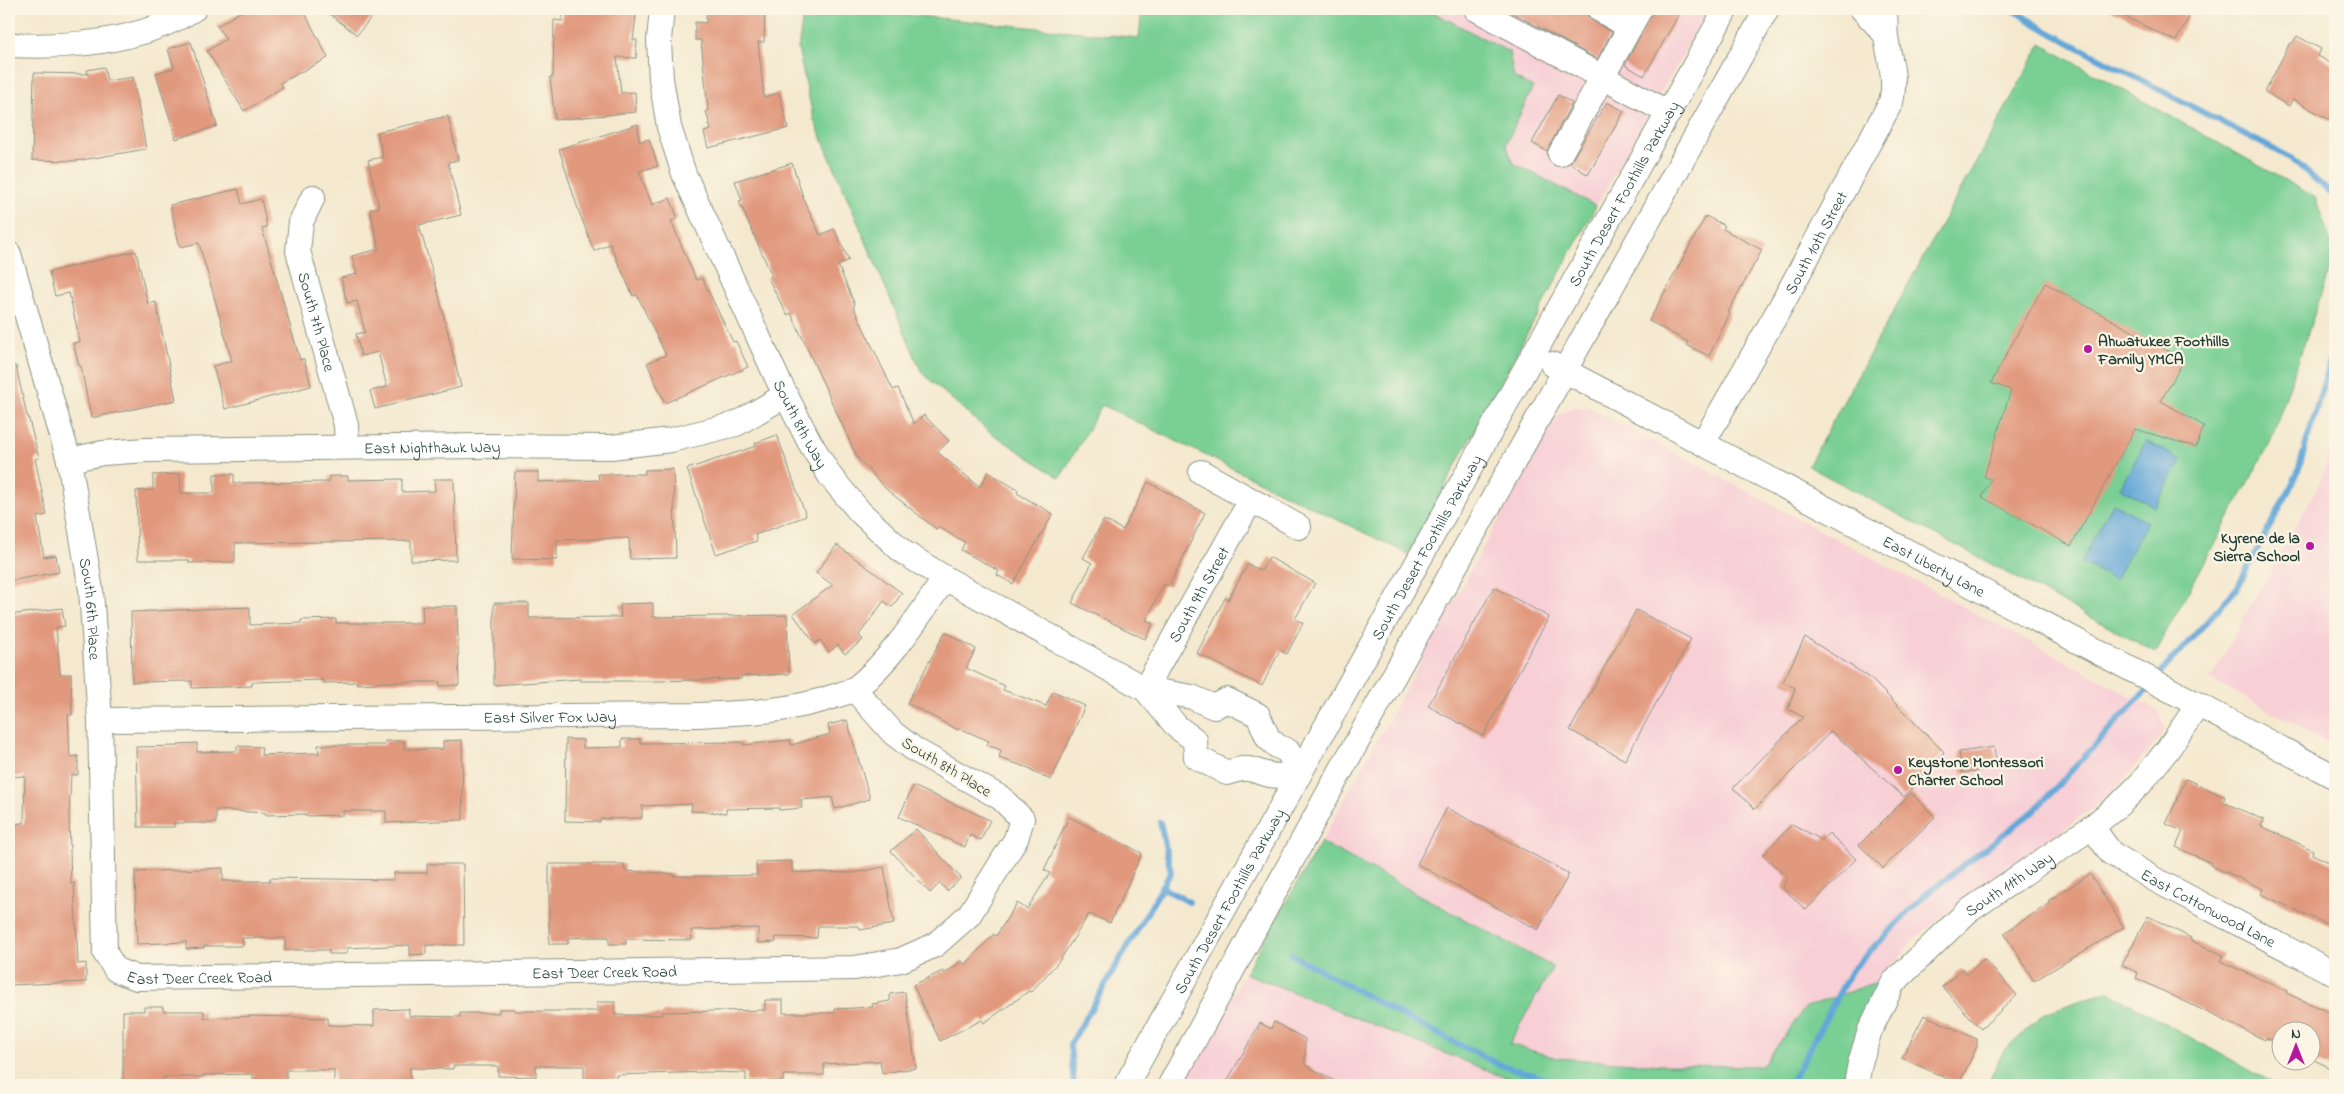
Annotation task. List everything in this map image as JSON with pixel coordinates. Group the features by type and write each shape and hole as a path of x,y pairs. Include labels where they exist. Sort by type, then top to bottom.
{"street":[{"path":"9,45 39,47 77,45 127,36 176,20 194,9"},
{"name":"South 8th Way","path":"662,9 659,40 661,79 669,127 684,174 786,396 830,476 860,512 903,552 945,578 1145,689 1192,697 1214,706 1227,700 1258,715 1268,738 1277,746 1288,751 1299,775"},
{"path":"1476,9 1669,113"},
{"path":"1560,154 1635,18 1598,9"},
{"name":"South Desert Foothills Parkway","path":"1126,1085 1726,9"},
{"path":"1170,1085 1330,790 1767,9"},
{"path":"1862,9 1885,34"},
{"name":"South 10th Street","path":"1703,443 1778,312 1891,102 1895,88 1885,34 1886,15 1884,9"},
{"name":"South 7th Place","path":"313,197 301,222 298,251 346,425 347,447"},
{"name":"South 6th Place","path":"9,254 69,460 91,590 100,720 105,953 116,970"},
{"name":"East Liberty Lane","path":"1534,354 2335,777"},
{"name":"East Nighthawk Way","path":"69,460 103,453 147,450 347,447 611,447 662,441 736,424 786,396"},
{"path":"1201,472 1299,527"},
{"name":"South 9th Street","path":"1145,689 1251,500"},
{"name":"East Silver Fox Way","path":"100,720 754,712 808,706 854,689 880,664 911,627 945,578"},
{"name":"South 8th Place","path":"854,689 893,733 915,750 1000,798 1022,819"},
{"name":"South 8th Way","path":"1145,689 1177,727 1196,740"},
{"name":"South 11th Way","path":"1856,1085 1860,1063 1870,1030 1893,983 1966,912 2092,827 2141,783 2168,749 2190,700"},
{"path":"1214,706 1196,740 1196,757 1227,773 1241,768 1257,769 1271,775 1299,775"},
{"path":"1241,768 1264,729"},
{"name":"East Deer Creek Road","path":"116,970 137,978 855,968 901,960 934,945 969,915 1016,839 1022,819"},
{"name":"East Cottonwood Lane","path":"2092,827 2111,853 2152,878 2335,974"}],"shaded area":[{"path":"1427,9 1709,9 1596,206 1513,163 1506,144 1532,87 1514,78 1509,52"},
{"path":"1572,407 1589,407 2159,711 2163,719 2164,730 2161,737 2111,795 1960,903 1914,939 1882,980 1806,1007 1762,1066 1661,1065 1557,1058 1509,1044 1553,967 1321,842 1556,416"},
{"name":"Kyrene de la Sierra School","path":"2335,435 2335,746 2210,679 2318,486"},
{"path":"1245,973 1501,1076 1534,1085 1179,1085"}],"green space":[{"path":"804,9 848,9 1139,38 1142,9 1427,9 1509,52 1514,78 1533,87 1506,144 1513,163 1596,206 1408,554 1102,405 1060,478 987,430 922,373 814,120 798,49"},
{"name":"Ahwatukee Foothills Family YMCA","path":"2041,44 2315,197 2335,254 2270,443 2155,652 1808,466"},
{"path":"1321,842 1553,967 1509,1044 1557,1058 1661,1065 1762,1066 1806,1007 1882,980 1845,1085 1534,1085 1501,1076 1245,973"},
{"path":"2107,991 2276,1085 1987,1085 2004,1050 2045,1013"}],"water":[{"path":"2146,441 2181,460 2155,507 2120,488"},
{"path":"2113,503 2147,522 2115,580 2081,562"}],"building":[{"path":"245,9 303,9 328,58 280,83 283,87 244,111 207,51 226,39 217,26"},
{"path":"323,9 378,9 357,35"},
{"path":"564,9 637,9 633,40 637,40 636,58 617,57 621,93 635,92 636,112 555,120 550,77 553,77 554,20 562,21"},
{"path":"706,9 765,9 764,42 758,42 764,97 779,93 788,128 708,148 704,132 711,130 706,111 708,111 701,40 695,40 695,22 706,23"},
{"path":"1506,9 1585,9 1592,21 1612,32 1597,59"},
{"path":"1654,9 1682,9 1644,76 1625,65"},
{"path":"2109,9 2174,9 2189,17 2176,41"},
{"path":"2297,36 2321,49 2318,56 2335,66 2335,123 2293,99 2289,106 2265,92 2290,43 2292,44"},
{"path":"191,42 217,126 176,139 156,73 174,68 168,49"},
{"path":"104,67 107,81 133,77 146,149 76,161 32,160 34,73 88,74 87,70"},
{"path":"1558,95 1572,103 1547,151 1532,143"},
{"path":"1607,102 1624,111 1588,175 1570,163"},
{"path":"448,116 458,160 448,162 461,215 419,225 438,292 461,387 375,409 370,391 387,387 378,352 361,356 356,334 365,332 357,301 347,303 341,278 357,274 352,256 379,249 370,209 379,207 368,160 383,157 377,132"},
{"path":"638,124 639,142 649,139 658,166 639,171 652,205 670,198 678,219 671,221 696,280 702,278 733,342 736,341 748,367 665,403 647,363 666,355 637,295 633,296 610,244 594,251 578,209 559,149"},
{"path":"792,163 804,200 820,235 834,229 849,260 838,265 855,305 853,306 893,390 898,388 914,424 924,415 949,441 937,452 980,487 988,472 1018,490 1017,493 1053,514 1013,584 997,575 999,571 961,550 965,542 938,527 936,529 886,489 857,457 791,313 787,315 768,278 772,276 739,201 742,200 735,181"},
{"path":"238,189 242,204 261,199 267,227 262,228 300,360 304,359 311,386 225,409 213,366 232,361 199,243 180,247 170,205"},
{"path":"1706,216 1725,226 1723,229 1762,250 1728,312 1730,313 1709,356 1686,345 1688,342 1649,321"},
{"path":"136,251 148,304 156,302 176,400 91,418 81,366 79,366 73,343 80,342 69,293 55,296 49,272"},
{"path":"2045,283 2184,360 2161,401 2204,426 2196,447 2135,429 2071,546 1982,497 1991,479 1984,477 2011,390 1991,383"},
{"path":"16,366 39,458 35,459 47,515 37,517 44,557 56,555 59,572 9,581 9,367"},
{"path":"777,435 806,516 755,535 757,541 716,554 687,469 756,446 755,443"},
{"path":"673,469 676,558 630,559 629,538 557,540 557,560 512,559 515,472 538,472 538,482 599,480 598,474 645,474 645,470"},
{"path":"180,474 181,493 214,493 214,474 234,474 234,483 329,482 329,476 348,476 348,480 402,479 402,492 435,491 434,479 454,479 456,560 411,561 411,541 235,543 235,562 189,563 189,560 138,560 136,491 153,490 153,475"},
{"path":"1148,482 1205,513 1169,586 1164,584 1146,620 1153,624 1145,639 1072,603 1092,563 1083,558 1104,520 1123,530"},
{"path":"837,545 902,593 892,607 884,601 859,635 863,640 845,654 838,645 829,652 820,640 815,644 793,614 833,585 816,573"},
{"path":"1269,557 1315,583 1295,619 1303,623 1287,654 1280,650 1262,686 1197,653 1225,598 1228,600 1248,564 1261,571"},
{"path":"1494,587 1549,617 1483,736 1428,706"},
{"path":"494,603 529,603 529,618 621,617 620,604 653,603 653,617 787,615 789,674 741,676 741,679 580,681 580,679 494,685"},
{"path":"422,606 457,606 459,685 440,686 440,682 323,683 323,680 252,682 252,686 192,688 192,681 132,682 131,612 250,607 250,625 301,623 301,620 336,619 336,623 423,623"},
{"path":"62,608 65,626 56,627 60,674 71,674 72,715 68,715 70,757 78,756 78,775 71,775 69,817 71,884 74,883 78,964 86,963 86,982 9,985 9,922 11,922 9,839 13,839 13,824 24,823 25,776 9,777 9,615"},
{"path":"1636,610 1691,639 1625,760 1570,730"},
{"path":"945,632 976,649 966,668 1005,686 1003,690 1046,706 1053,691 1085,706 1051,780 1031,771 1032,769 999,758 1001,750 987,745 989,741 959,728 958,730 907,703"},
{"path":"1805,637 1869,677 1944,752 1904,797 1831,731 1755,809 1733,788 1803,717 1788,709 1795,688 1783,682"},
{"path":"847,720 870,799 835,809 832,797 801,800 802,808 779,810 779,808 726,809 726,813 691,811 692,804 642,806 642,818 600,819 600,822 565,821 566,739 583,740 583,748 622,747 622,739 640,739 640,743 743,742 743,745 790,740 791,745 830,734 828,725"},
{"path":"462,740 463,820 386,823 386,811 343,811 343,815 305,816 305,814 266,815 266,813 216,810 216,823 174,823 174,827 138,827 136,747 179,746 179,744 197,743 197,752 237,751 237,746 262,747 261,755 319,753 318,745 385,745 385,741 404,741 404,749 443,749 443,741"},
{"path":"1994,747 1997,768 1962,773 1959,752"},
{"path":"2186,779 2225,797 2223,802 2264,820 2261,826 2313,850 2312,854 2335,865 2335,928 2261,894 2263,889 2176,847 2183,831 2166,824"},
{"path":"913,786 990,820 981,840 970,835 965,847 899,817"},
{"path":"1911,793 1935,817 1883,868 1859,845"},
{"path":"1447,808 1569,874 1538,930 1417,864"},
{"path":"1069,817 1142,853 1110,923 1089,914 1060,960 1031,992 1029,991 984,1023 982,1020 940,1041 913,985 943,971 944,974 962,961 965,965 994,934 996,936 1017,903 1027,909 1050,873 1044,870"},
{"path":"1792,824 1822,840 1829,833 1856,859 1806,910 1783,888 1787,877 1763,855"},
{"path":"916,829 961,878 947,891 940,883 930,893 891,851"},
{"path":"792,861 792,872 854,873 884,867 894,924 860,930 859,926 818,926 817,938 775,937 776,942 758,943 758,928 691,930 692,940 626,939 626,944 609,944 609,937 589,937 568,938 568,944 549,944 549,864 624,864 625,871 674,874 673,876 718,876 757,875 756,862"},
{"path":"427,864 463,864 464,945 426,945 426,954 410,955 410,945 347,948 347,954 329,954 329,950 285,950 285,938 242,938 243,946 204,946 204,948 186,949 186,942 137,944 135,872 223,868 223,881 270,881 270,878 394,880 394,873 427,873"},
{"path":"2090,874 2124,927 2034,981 2004,933"},
{"path":"2148,916 2191,938 2190,940 2223,955 2220,961 2335,1015 2335,1070 2322,1064 2322,1022 2272,1022 2272,1041 2266,1038 2265,1040 2136,978 2138,973 2122,965"},
{"path":"1984,959 2017,995 1981,1029 1942,987 1962,969 1967,974"},
{"path":"905,992 916,1068 882,1073 880,1061 824,1064 824,1075 783,1075 783,1081 746,1082 746,1073 708,1072 616,1075 616,1080 584,1080 584,1066 536,1066 536,1077 498,1076 498,1066 453,1066 453,1069 410,1068 411,1085 334,1084 334,1070 286,1070 286,1080 253,1080 253,1074 203,1075 203,1077 163,1077 163,1084 123,1084 123,1011 144,1011 144,1007 163,1007 163,1011 204,1011 204,1018 254,1016 328,1018 328,1025 374,1026 374,1010 409,1009 409,1016 460,1017 460,1013 499,1013 499,1009 515,1009 515,1011 597,1011 597,1002 615,1002 615,1015 662,1015 662,1012 765,1010 765,1000 783,1000 783,1013 835,1013 835,1009 873,1007 872,1004 890,1001 890,994"},
{"path":"1924,1015 1977,1039 1977,1046 1959,1084 1902,1058"},
{"path":"1274,1022 1305,1039 1305,1065 1342,1085 1225,1085 1260,1023 1271,1029"}],"waterway":[{"path":"2011,9 2051,33 2292,159 2335,197"},
{"path":"2157,677 2237,588 2297,475 2335,344"},
{"path":"1790,1085 1851,971 1925,895 2035,810 2151,685"},
{"path":"1074,1085 1070,1045 1171,872 1160,822"},
{"path":"1161,887 1189,902"},
{"path":"1291,954 1403,1016 1498,1064 1566,1085"}],"place":[{"name":"Ahwatukee Foothills Family YMCA","path":"2088,349"},
{"name":"Kyrene de la Sierra School","path":"2310,546"},
{"name":"Keystone Montessori Charter School","path":"1898,770"}]}
